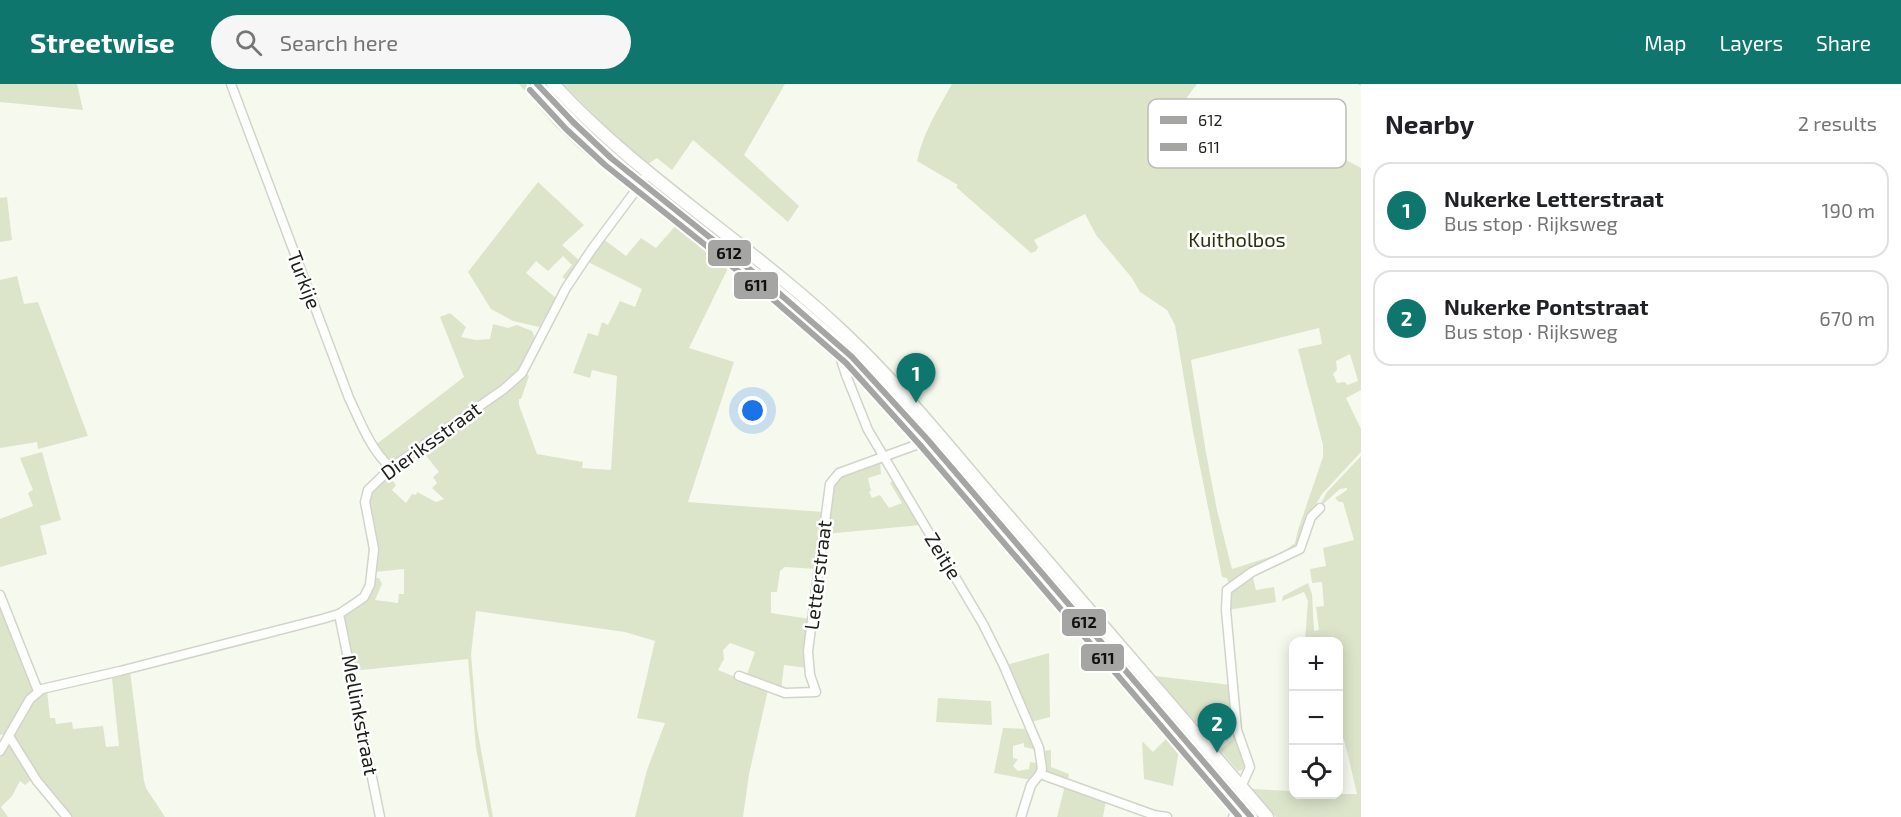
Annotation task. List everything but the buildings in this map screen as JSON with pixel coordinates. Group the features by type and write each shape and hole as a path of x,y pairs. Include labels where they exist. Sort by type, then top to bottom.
{"highway":[{"path":"537,84 579,129 797,293 864,353 931,427 1267,817"},
{"path":"553,84 644,178 835,341 878,385 1251,817"}],"street":[{"name":"Turkije","path":"231,84 349,398 373,447 391,468"},
{"name":"Dieriksstraat","path":"38,691 339,614 357,602 368,591 373,571 374,549 365,498 372,485 391,468 504,389 522,373 566,288 644,178"},
{"name":"Zeitje","path":"835,341 868,430 963,588 998,654 1039,748 1042,769 1040,774"},
{"name":"Letterstraat","path":"739,676 785,693 816,692 810,675 808,651 828,490 839,473 927,441"},
{"path":"1233,817 1241,787 1250,767 1237,730 1226,610 1227,590 1252,572 1300,549 1311,517 1320,508"},
{"path":"0,595 38,691 30,699 0,751"},
{"name":"Mellinkstraat","path":"339,614 380,817"},
{"path":"9,736 37,781 67,817"},
{"path":"1021,817 1031,786 1040,774 1154,815 1167,817"}],"green space":[{"path":"0,84 77,84 83,110 0,102"},
{"path":"519,84 526,84 585,145 629,183 632,189 630,194 627,188 554,125"},
{"path":"563,84 785,84 744,155 799,206 788,222 693,140 672,170 657,158 648,164 612,133"},
{"name":"Kuitholbos","path":"952,84 1197,84 1186,99 1148,99 1148,168 1346,168 1346,160 1361,168 1361,390 1346,398 1361,429 1361,452 1322,494 1307,520 1296,549 1229,585 1227,578 1222,577 1193,432 1175,325 1167,310 1140,292 1132,278 1096,235 1085,214 1034,240 1038,247 1031,253 956,187 958,185 917,161 936,112","holes":["1319,328 1322,344 1298,349 1323,445 1323,457 1295,543 1282,553 1232,569 1217,510 1191,360","1350,354 1358,381 1347,385 1345,382 1337,383 1333,374 1337,370 1336,361"]},
{"path":"538,182 584,225 562,245 580,261 567,280 562,277 572,265 563,256 548,271 536,261 526,273 556,298 539,327 513,321 491,309 468,272"},
{"path":"7,197 12,240 0,242 0,198"},
{"path":"678,223 730,264 689,348 734,362 688,502 823,512 816,569 785,567 780,571 777,592 771,592 771,613 810,619 807,668 784,665 781,691 746,677 755,652 730,643 723,650 724,659 718,670 768,690 749,774 743,817 635,817 647,770 665,723 637,718 655,641 625,632 476,611 471,654 477,727 493,817 489,817 476,748 468,659 352,671 343,616 370,594 375,578 379,578 382,584 375,600 398,603 399,594 404,594 404,569 375,572 368,495 387,474 396,485 392,490 406,503 412,494 416,495 417,492 436,502 444,499 432,488 437,483 433,477 439,472 421,449 526,373 529,376 521,399 519,399 519,405 537,454 583,462 582,468 611,470 617,376 592,370 590,378 573,373 588,333 598,336 602,322 608,325 620,301 635,307 642,289 586,261 602,238 626,256 641,238 656,248"},
{"path":"17,276 24,304 38,302 88,436 38,449 37,442 0,448 0,280"},
{"path":"450,313 466,327 461,337 476,340 490,339 493,324 508,328 517,325 532,331 535,338 519,373 391,462 374,446 464,377 440,317"},
{"path":"42,452 61,520 40,526 47,554 0,567 0,519 33,506 28,493 33,490 20,458"},
{"path":"1361,456 1361,817 1276,817 1252,789 1289,791 1289,799 1343,799 1343,794 1357,794 1343,738 1343,637 1305,637 1308,601 1304,592 1282,601 1283,596 1308,583 1312,594 1314,631 1319,630 1316,607 1324,606 1322,582 1312,583 1310,569 1326,566 1323,548 1354,540 1343,502 1335,498 1347,488 1340,489 1321,506 1327,492"},
{"path":"880,461 881,474 868,478 872,498 880,495 889,508 902,503 890,483 893,481 883,463 921,525 825,534 830,489 839,475"},
{"path":"1252,574 1256,590 1274,587 1276,602 1228,610 1234,589"},
{"path":"1037,581 1178,743 1175,745 1179,750 1173,786 1144,779 1142,741 1153,752 1168,737 1034,585"},
{"path":"0,603 35,691 7,733 0,735"},
{"path":"1049,653 1050,717 1031,722 1006,665"},
{"path":"130,671 144,781 165,817 69,817 13,741 14,732 36,696 47,691 50,718 55,718 56,724 72,722 73,729 103,726 106,747 119,746 112,679"},
{"path":"1155,676 1231,685 1232,705 1194,723"},
{"path":"938,698 991,701 992,725 936,722"},
{"path":"1003,728 1030,729 1037,750 1024,747 1024,743 1013,746 1013,758 1018,759 1013,766 1018,771 1029,769 1030,762 1036,763 1037,756 1040,768 1031,780 994,773"},
{"path":"1233,734 1235,734 1246,765 1238,771 1220,750 1233,739"},
{"path":"8,743 32,779 25,785 20,781 12,796 1,807 8,817 0,817 0,753"},
{"path":"1051,750 1051,767 1069,774 1068,781 1046,774 1042,751"},
{"path":"1065,785 1106,800 1103,817 1057,817"}],"transit line":[{"name":"612","path":"537,84 611,158 773,288 852,357 927,439 1251,817"},
{"name":"611","path":"530,90 566,129 605,165 768,295 846,363 920,445 1239,817"}],"place":[{"name":"Nukerke Letterstraat","path":"916,403"},
{"name":"Nukerke Pontstraat","path":"1217,753"}]}
